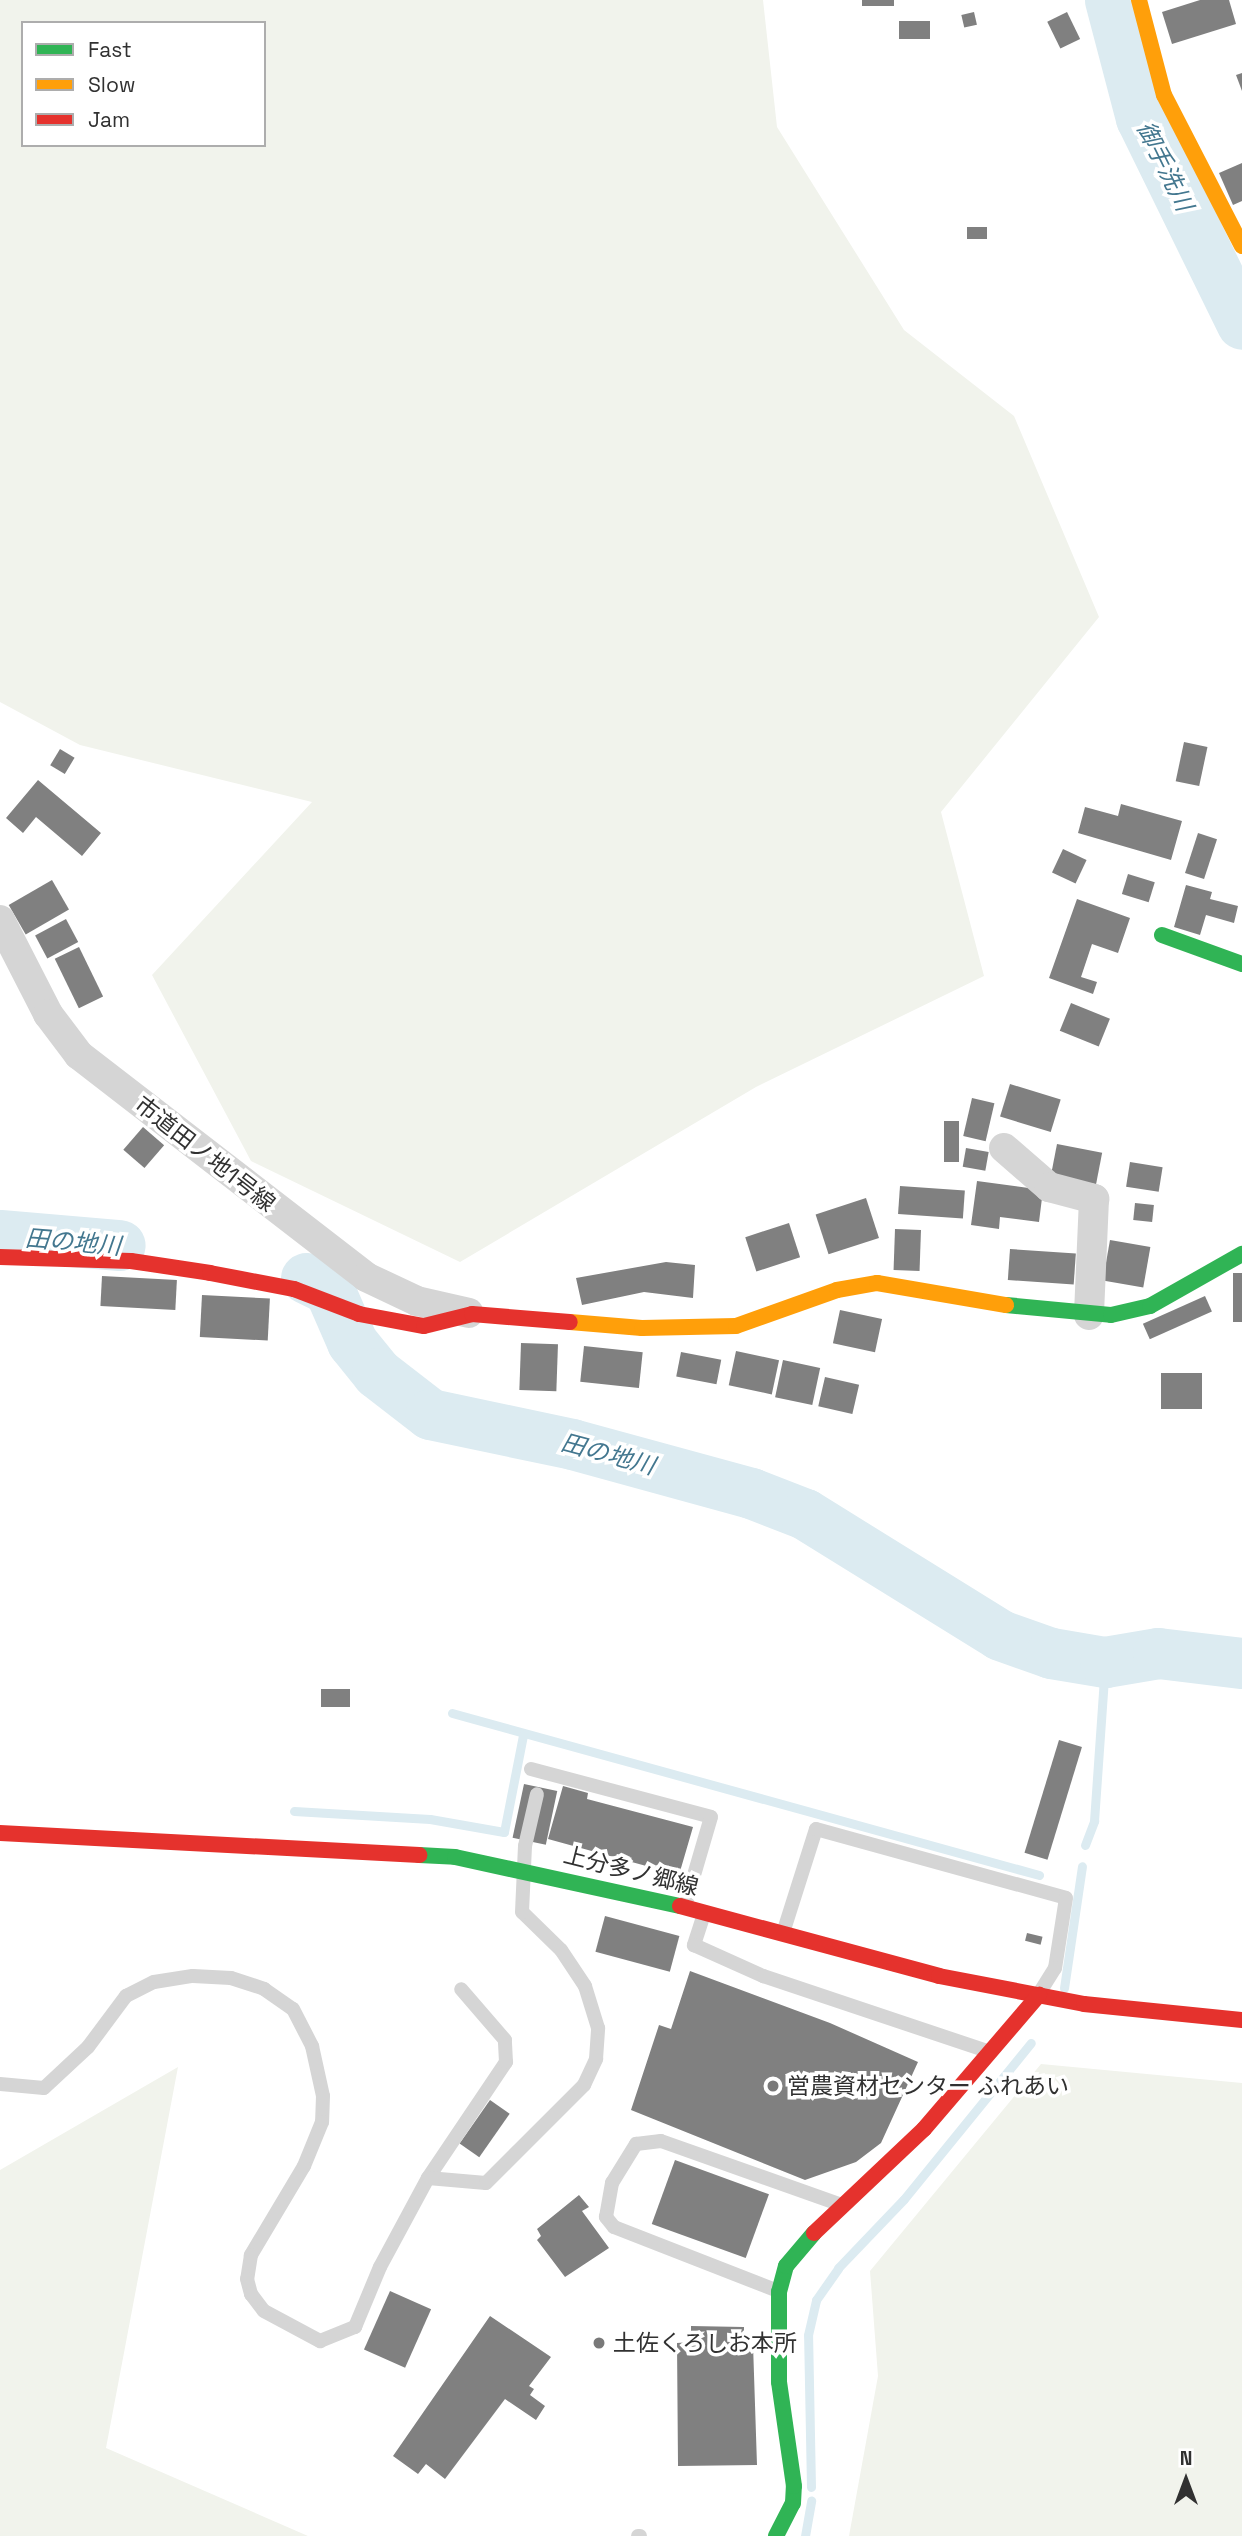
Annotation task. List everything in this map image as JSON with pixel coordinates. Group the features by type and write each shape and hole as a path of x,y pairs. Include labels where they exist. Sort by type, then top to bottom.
{"street":[{"path":"1139,0 1164,95 1242,244"},
{"name":"市道田ノ地1号線","path":"0,920 48,1014 64,1039 90,1063 366,1277 417,1301 472,1314"},
{"path":"1162,934 1242,964"},
{"path":"1004,1148 1049,1187 1094,1199 1089,1315"},
{"path":"0,1257 131,1261 272,1284 359,1314 424,1326 472,1314 642,1328 736,1326 837,1290 877,1283 1089,1315 1150,1307 1242,1254"},
{"name":"上分多ノ郷線","path":"0,1833 52,1839 406,1852 524,1868 684,1907 782,1936 939,1976 1039,1995 1242,2020"},
{"path":"776,2536 793,2503 794,2486 779,2382 779,2292 786,2266 844,2205 896,2158 991,2053 1039,1995"}],"lane":[{"path":"531,1769 711,1817 684,1907"},
{"path":"428,2178 486,2183 583,2085 596,2059 595,2008 561,1950 522,1912 524,1868 537,1794"},
{"path":"782,1936 816,1829 1066,1898 1055,1968 1039,1995"},
{"path":"705,1913 694,1945 763,1976 991,2053"},
{"path":"0,2084 44,2088 88,2047 126,1996 154,1982 193,1976 231,1978 264,1989 293,2009 312,2046 323,2096 322,2122 304,2166 251,2255 247,2279 251,2294 264,2311 320,2341 355,2327 380,2267 428,2178 506,2062 505,2040 461,1989"},
{"path":"779,2292 614,2227 606,2217 612,2183 636,2144 661,2141 844,2205"}],"shaded area":[{"path":"0,0 763,0 777,127 904,330 1014,416 1099,617 941,812 984,976 756,1087 460,1262 251,1161 152,975 312,802 80,745 0,702"},
{"path":"1041,2064 1242,2083 1242,2536 849,2536 878,2376 870,2271"},
{"path":"178,2067 106,2448 308,2536 0,2536 0,2170"}],"building":[{"path":"862,0 894,0 894,6 862,6"},
{"path":"1200,0 1229,0 1236,24 1172,44 1162,12"},
{"path":"974,12 977,25 964,28 961,15"},
{"path":"1067,12 1080,39 1060,49 1047,22"},
{"path":"899,21 930,21 930,39 899,39"},
{"path":"1242,73 1242,91 1236,75"},
{"path":"1242,163 1242,201 1233,205 1219,173"},
{"path":"967,227 987,227 987,239 967,239"},
{"path":"1184,742 1207,747 1199,786 1176,781"},
{"path":"60,749 75,758 65,774 50,765"},
{"path":"38,780 101,833 82,856 36,817 23,833 6,818"},
{"path":"1121,804 1182,821 1171,860 1078,833 1085,807 1118,816"},
{"path":"1198,833 1217,839 1204,879 1185,873"},
{"path":"1063,849 1087,860 1076,884 1052,873"},
{"path":"1128,874 1155,882 1149,902 1122,894"},
{"path":"52,880 69,909 26,934 9,905"},
{"path":"1186,885 1212,892 1210,899 1238,906 1234,923 1206,915 1200,935 1174,927"},
{"path":"1077,899 1130,918 1118,953 1092,944 1081,977 1097,982 1093,994 1049,978"},
{"path":"66,919 78,942 47,958 35,935"},
{"path":"79,947 103,996 79,1008 55,959"},
{"path":"1071,1003 1110,1019 1099,1047 1060,1031"},
{"path":"1010,1084 1061,1099 1051,1132 1000,1117"},
{"path":"972,1098 994,1103 986,1141 963,1136"},
{"path":"944,1121 959,1121 959,1162 944,1162"},
{"path":"143,1127 164,1145 144,1168 123,1150"},
{"path":"1057,1144 1102,1153 1096,1184 1051,1175"},
{"path":"966,1148 989,1152 985,1171 963,1167"},
{"path":"1130,1162 1163,1167 1159,1192 1126,1187"},
{"path":"977,1181 1043,1190 1039,1222 1000,1217 999,1229 971,1225"},
{"path":"900,1186 965,1191 963,1218 898,1214"},
{"path":"866,1198 879,1238 829,1254 816,1214"},
{"path":"1135,1203 1154,1205 1152,1222 1133,1220"},
{"path":"789,1223 800,1257 756,1271 745,1237"},
{"path":"895,1229 921,1230 920,1271 894,1270"},
{"path":"1110,1240 1150,1247 1143,1287 1103,1280"},
{"path":"1010,1249 1076,1254 1074,1285 1008,1280"},
{"path":"666,1262 695,1265 693,1298 644,1292 582,1305 576,1278"},
{"path":"1233,1273 1242,1273 1242,1322 1233,1322"},
{"path":"102,1276 177,1280 175,1310 100,1306"},
{"path":"202,1295 270,1299 268,1341 200,1337"},
{"path":"1205,1296 1212,1312 1150,1339 1143,1324"},
{"path":"840,1310 882,1319 875,1352 833,1343"},
{"path":"521,1343 558,1344 556,1391 519,1390"},
{"path":"584,1346 643,1352 639,1388 580,1382"},
{"path":"736,1351 779,1360 772,1394 729,1385"},
{"path":"681,1352 721,1360 716,1384 676,1377"},
{"path":"783,1360 820,1368 812,1405 775,1397"},
{"path":"1161,1373 1202,1373 1202,1409 1161,1409"},
{"path":"825,1377 859,1385 852,1414 818,1406"},
{"path":"321,1689 350,1689 350,1707 321,1707"},
{"path":"1059,1740 1082,1747 1047,1860 1025,1853"},
{"path":"524,1784 557,1791 546,1845 513,1838"},
{"path":"563,1786 588,1793 587,1799 693,1827 679,1875 548,1839"},
{"path":"605,1916 679,1936 670,1972 595,1952"},
{"path":"1027,1933 1043,1937 1041,1945 1025,1941"},
{"name":"営農資材センター ふれあい","path":"690,1971 830,2023 918,2062 881,2143 856,2162 805,2180 631,2110 659,2025 671,2029"},
{"path":"490,2100 510,2114 479,2157 460,2143"},
{"path":"675,2160 769,2194 746,2258 652,2224"},
{"path":"579,2195 589,2207 582,2211 609,2248 565,2277 537,2240 541,2236 537,2229"},
{"path":"390,2291 431,2309 405,2368 364,2349"},
{"path":"490,2316 551,2357 529,2386 534,2389 530,2395 545,2406 536,2420 505,2399 445,2479 426,2464 418,2474 393,2456"},
{"path":"691,2326 744,2327 744,2344 753,2344 757,2465 678,2466 677,2343 691,2342"}],"waterway":[{"name":"御手洗川","path":"1110,0 1141,118 1242,324"},
{"name":"田の地川","path":"0,1235 120,1245"},
{"name":"田の地川","path":"306,1278 329,1289 352,1342 377,1373 430,1414 572,1444 751,1493 805,1514 1000,1635 1051,1653 1105,1662 1158,1653 1242,1663"},
{"path":"1085,1845 1094,1821 1105,1662"},
{"path":"452,1713 1039,1875"},
{"path":"294,1811 430,1819 504,1832 523,1735"},
{"path":"1064,1988 1082,1866"},
{"path":"811,2487 808,2335 816,2300 838,2268 904,2199 1031,2043"},
{"path":"805,2536 811,2501"}],"traffic: fast":[{"path":"1162,935 1242,964"},
{"path":"1006,1305 1111,1315 1150,1306 1242,1254"},
{"path":"419,1855 455,1857 680,1906"},
{"path":"776,2536 793,2503 794,2486 779,2382 779,2292 786,2266 814,2233"}],"traffic: slow":[{"path":"1139,0 1164,95 1242,246"},
{"path":"570,1322 642,1328 736,1326 837,1290 877,1283 1006,1305"}],"traffic: jam":[{"path":"0,1257 131,1261 210,1273 294,1289 359,1314 424,1326 472,1314 570,1322"},
{"path":"0,1833 419,1855"},
{"path":"680,1906 939,1976 1084,2004 1242,2020"},
{"path":"814,2233 924,2129 1039,1995"}],"place":[{"name":"営農資材センター ふれあい","path":"773,2086"},
{"name":"土佐くろしお本所","path":"599,2343"}]}
